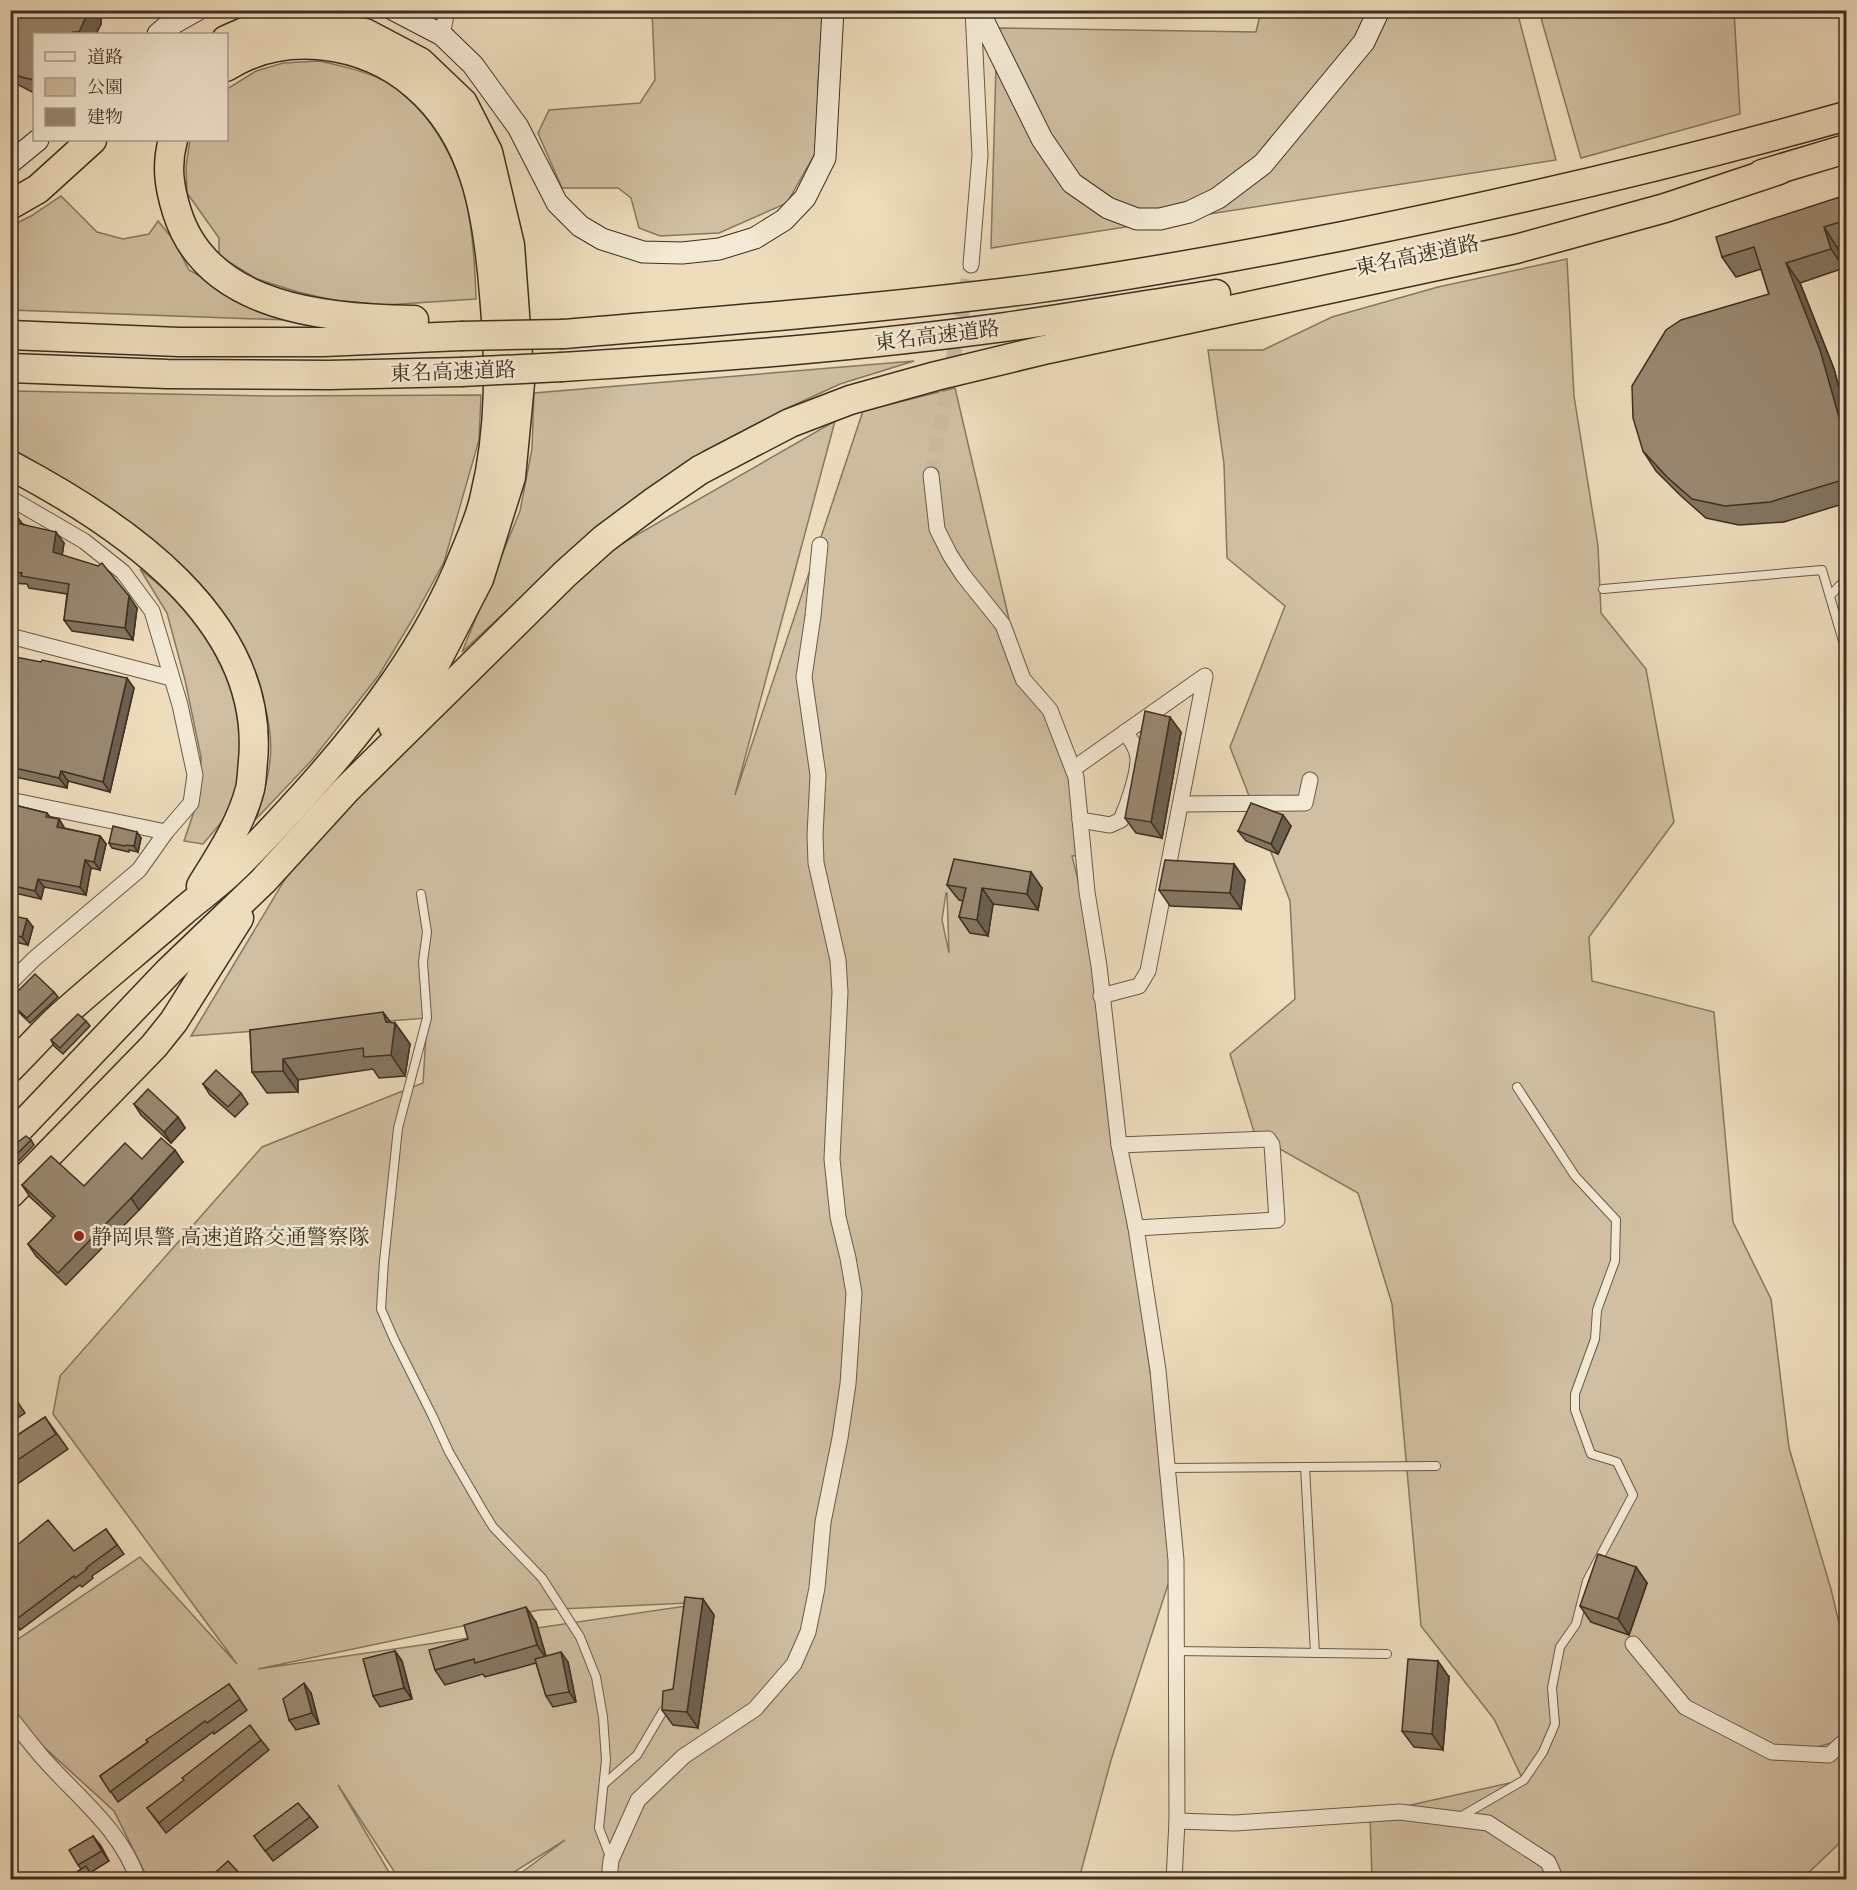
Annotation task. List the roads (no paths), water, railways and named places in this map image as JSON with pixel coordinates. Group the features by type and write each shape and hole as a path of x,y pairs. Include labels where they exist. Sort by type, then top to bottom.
{"highway":[{"path":"228,39 253,28 305,22 365,33 420,62 463,103 488,152 510,245 520,383 511,477 479,579 436,663 346,790"},
{"path":"10,1068 58,1019 254,850 325,771 396,681 422,639 459,568 484,500 492,463 498,392 494,289 490,245 475,175 451,126 434,103 415,85 391,67 364,55 309,44 281,46 238,59 228,66"},
{"name":"東名高速道路","path":"10,335 179,342 323,342 460,328 562,325 898,304 1034,289 1234,257 1454,214 1746,144 1846,116"},
{"path":"10,205 38,189 91,141"},
{"path":"173,141 169,188 183,232 194,250 229,281 252,294 307,312 460,328"},
{"name":"東名高速道路","path":"10,368 179,374 329,375 461,372 687,359 812,349 1005,327 1254,288 1514,235 1779,170 1846,149"},
{"path":"10,1138 169,971 263,881 346,790 565,574 604,539 700,470 790,423 850,400 936,376 1048,349 1516,249 1665,208 1779,170"},
{"path":"10,465 96,515 157,563 208,616 224,638 244,682 254,728 250,786 242,813 231,837 187,908"},
{"path":"10,1194 154,1046 174,1022 263,881"}],"street":[{"path":"159,33 197,10"},
{"path":"394,10 442,35 473,65 518,127 557,203 580,226 602,239 643,252 681,253 719,249 755,238 784,220 805,198 825,158 833,10"},
{"path":"442,35 447,10"},
{"path":"976,10 1041,139 1072,183 1108,208 1137,219 1160,219 1189,212 1218,198 1263,164 1364,42 1379,10"},
{"path":"971,266 980,155 976,10"},
{"path":"10,163 37,141"},
{"path":"931,475 937,529 963,575 1003,625 1023,679 1050,710 1076,777 1087,892 1119,1145 1136,1228 1158,1370 1176,1560 1177,1821 1174,1880"},
{"path":"10,498 84,541 123,572 152,611 180,705 195,775 191,803 138,870 11,981"},
{"path":"609,1880 611,1860 638,1800 684,1756 755,1709 794,1664 808,1632 817,1588 823,1522 848,1384 854,1293 838,1217 832,1159 840,992 838,960 816,863 818,775 804,677 820,545"},
{"path":"10,636 171,678"},
{"path":"1073,769 1205,676 1148,972 1139,986 1101,996"},
{"path":"1080,820 1110,825 1121,820 1127,808 1138,758 1135,746 1125,732"},
{"path":"1180,804 1305,803 1310,780"},
{"path":"10,800 166,832"},
{"path":"1119,1145 1268,1139 1272,1145 1277,1220 1136,1228"},
{"path":"1633,1644 1685,1707 1772,1752 1829,1755 1846,1740"},
{"path":"10,1717 42,1757 111,1831 135,1869 138,1880"},
{"path":"1177,1821 1235,1823 1400,1812 1488,1823 1548,1862 1556,1880"}],"lane":[{"path":"1603,589 1822,570 1845,641 1846,651"},
{"path":"1830,596 1840,585 1846,584"},
{"path":"421,894 427,933 423,962 427,1018 398,1128 381,1309 449,1452 482,1509 493,1527 542,1578 580,1637 596,1677 603,1717 606,1760 599,1828 611,1860"},
{"path":"1456,1819 1524,1780 1543,1752 1555,1724 1552,1688 1560,1647 1576,1624 1587,1581 1634,1495 1617,1462 1591,1454 1575,1410 1575,1394 1595,1339 1597,1310 1614,1261 1616,1220 1575,1176 1517,1087"},
{"path":"1167,1468 1436,1466"},
{"path":"1305,1467 1316,1653"},
{"path":"1176,1651 1388,1654"},
{"path":"604,1784 637,1755 663,1711"}],"tunnel":[{"path":"931,475 971,265"}],"place":[{"name":"静岡県警 高速道路交通警察隊","path":"79,1236"}]}
